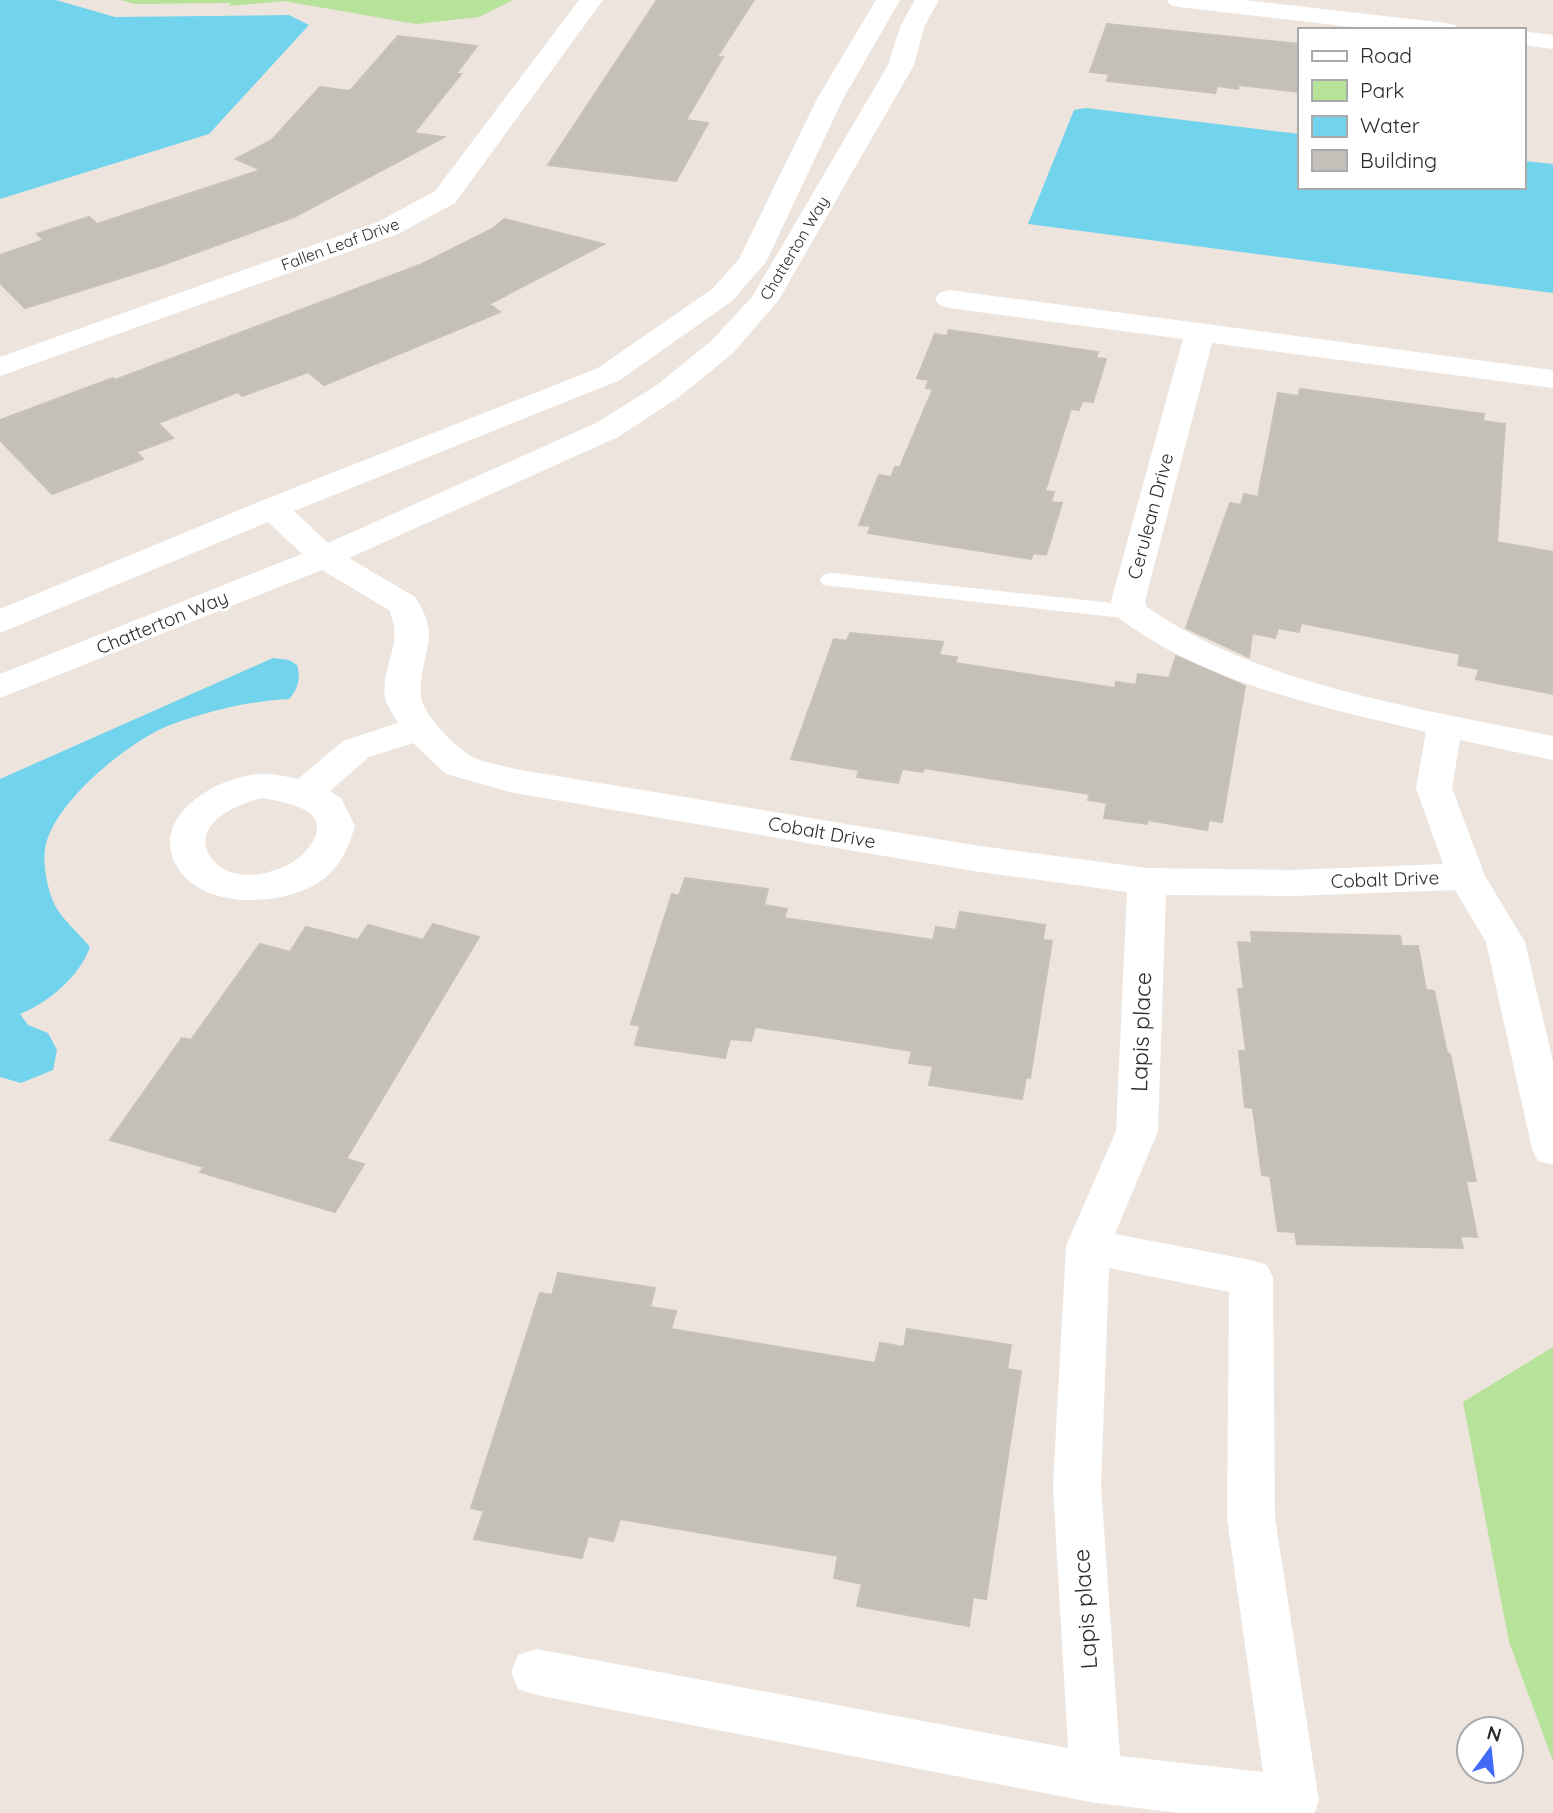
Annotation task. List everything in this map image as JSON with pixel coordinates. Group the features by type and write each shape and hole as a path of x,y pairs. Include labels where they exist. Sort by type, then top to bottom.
{"street":[{"name":"Fallen Leaf Drive","path":"0,367 375,233 423,211 445,197 591,0"},
{"name":"Chatterton Way","path":"0,622 272,508 609,374 722,295 752,262 830,99 888,0"},
{"name":"Chatterton Way","path":"0,687 324,557 607,430 668,391 722,348 764,301 901,65 912,27 927,0"},
{"path":"1179,0 1327,8 1435,28"},
{"path":"1525,38 1553,42"},
{"path":"948,299 1553,379"},
{"name":"Cerulean Drive","path":"1132,612 1128,601 1200,332"},
{"path":"272,508 324,557"},
{"name":"Cobalt Drive","path":"324,557 403,604 411,621 413,644 405,672 403,699 419,729 459,765 514,781 973,858 1147,881 1293,883 1466,876"},
{"path":"1132,612 1221,664 1255,678 1445,725 1553,748"},
{"path":"1445,725 1434,788 1466,876 1505,942 1553,1149"},
{"path":"307,791 356,749 419,729"},
{"name":"Lapis place","path":"1096,1778 1077,1486 1088,1246 1137,1131 1147,881"},
{"path":"536,1672 1096,1778 1293,1801 1251,1518 1251,1278 1088,1246"}],"lane":[{"path":"831,580 1132,612"}],"green space":[{"path":"120,0 513,0 479,17 416,24 284,1 229,6 231,3 135,4"},
{"path":"1553,1347 1553,1761 1509,1642 1463,1402"}],"water":[{"path":"0,0 56,0 115,17 289,15 309,25 209,134 0,199"},
{"path":"1086,108 1298,134 1298,189 1525,189 1525,161 1553,164 1553,293 1028,224 1074,110"},
{"path":"273,658 289,660 297,665 298,683 289,699 244,704 214,711 153,733 114,759 62,812 45,849 47,882 60,913 90,947 71,978 62,987 42,1003 20,1014 28,1025 48,1033 57,1050 53,1070 21,1083 0,1077 0,779"}],"building":[{"path":"657,0 754,0 717,57 723,57 686,120 708,123 676,181 548,165"},
{"path":"1107,24 1298,44 1298,92 1239,85 1238,89 1217,86 1215,93 1107,81 1109,74 1090,72"},
{"path":"398,36 477,46 456,74 461,74 414,133 444,137 294,217 162,265 25,308 0,283 0,255 44,240 37,234 89,217 97,224 261,170 236,159 272,140 320,87 350,91"},
{"path":"504,219 604,244 489,304 500,312 324,385 308,372 242,396 238,392 158,423 173,438 136,452 143,459 52,494 0,440 0,420 113,378 115,380 422,264 494,228"},
{"path":"949,330 1098,352 1096,358 1106,359 1093,402 1082,401 1079,410 1071,409 1045,491 1054,492 1051,502 1062,503 1046,555 1033,553 1031,559 868,533 871,526 859,525 879,475 891,477 895,467 900,467 933,389 926,388 929,380 917,378 935,334 947,336"},
{"path":"1300,389 1484,414 1483,421 1505,424 1497,542 1553,552 1553,694 1476,679 1479,669 1458,665 1460,654 1301,623 1299,632 1278,628 1275,638 1252,633 1249,657 1186,628 1230,503 1241,505 1244,494 1258,497 1278,393 1299,396"},
{"path":"850,633 943,642 939,655 957,657 955,663 1115,688 1116,682 1136,685 1138,674 1169,678 1176,656 1245,686 1222,822 1209,820 1207,830 1148,820 1147,824 1104,818 1107,803 1088,800 1090,794 924,768 923,772 902,769 898,783 857,777 859,770 791,759 834,639 847,641"},
{"path":"685,878 768,889 764,905 787,909 784,918 933,940 936,927 956,930 960,912 1045,925 1043,940 1052,941 1030,1078 1026,1077 1022,1099 929,1085 933,1066 909,1063 912,1051 755,1027 751,1041 730,1039 725,1058 635,1045 640,1026 631,1024 672,894 679,896"},
{"path":"433,924 479,937 346,1159 364,1164 335,1212 200,1172 204,1167 110,1140 182,1038 191,1040 260,944 290,952 306,927 358,940 368,925 423,940"},
{"path":"1251,932 1400,936 1402,946 1418,946 1426,990 1434,991 1447,1053 1450,1054 1476,1181 1466,1181 1477,1237 1460,1236 1463,1248 1297,1244 1295,1232 1278,1231 1270,1176 1262,1175 1253,1108 1245,1107 1239,1051 1246,1051 1238,989 1244,989 1238,942 1252,943"},
{"path":"558,1273 655,1288 650,1307 676,1311 671,1329 875,1363 880,1343 904,1347 907,1329 1011,1345 1007,1369 1021,1371 986,1599 973,1597 969,1626 857,1606 862,1584 834,1578 838,1556 620,1519 613,1541 588,1536 582,1558 474,1539 484,1511 471,1508 540,1293 552,1295"}]}
